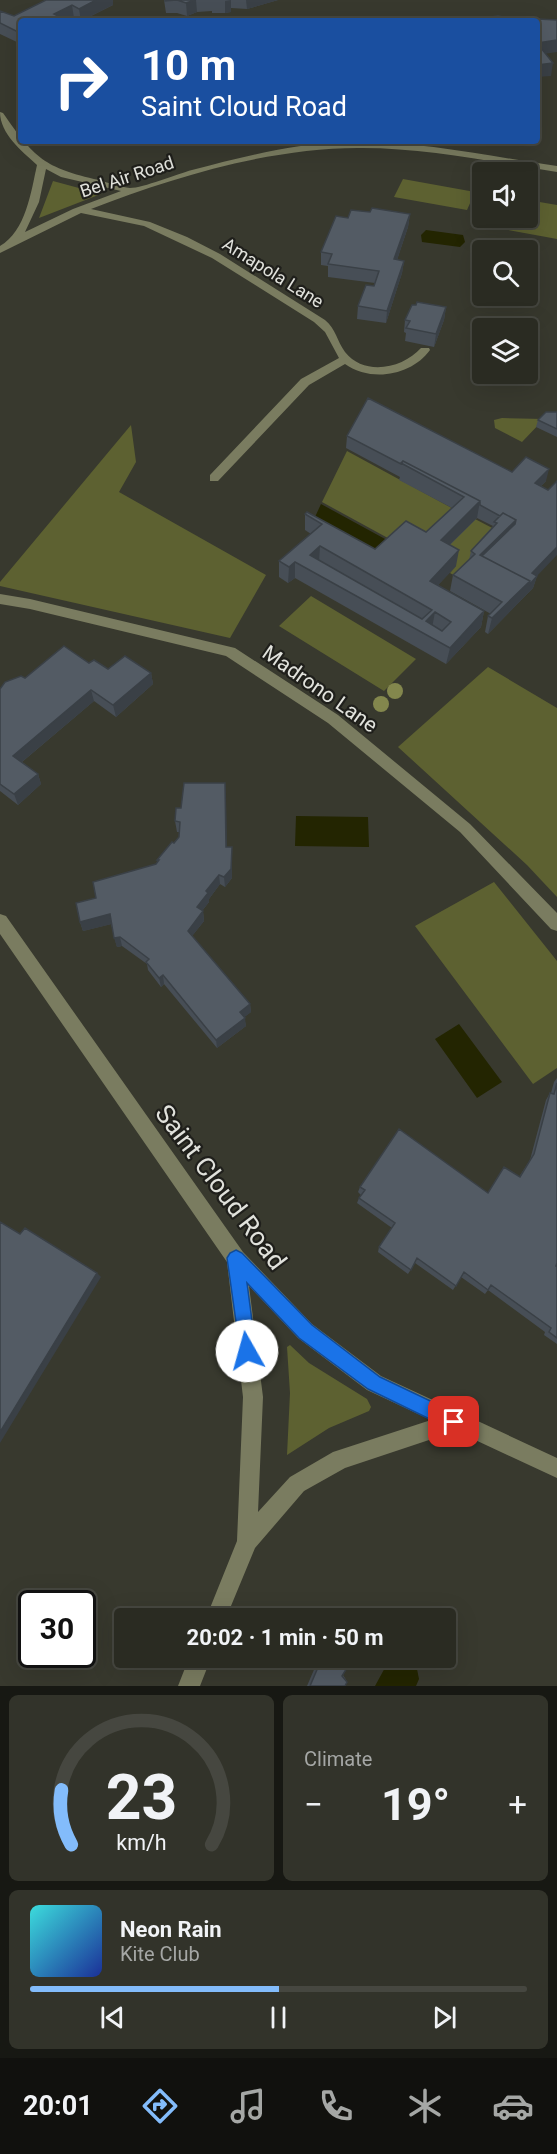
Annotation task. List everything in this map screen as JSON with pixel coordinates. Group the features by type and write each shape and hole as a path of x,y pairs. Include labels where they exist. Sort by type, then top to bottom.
{"street":[{"path":"0,115 18,142"},
{"path":"19,144 42,164 85,181 129,190"},
{"name":"Bel Air Road","path":"0,250 16,240 129,190 261,156 312,147 362,145 407,147 557,169"},
{"path":"16,240 34,202 42,164"},
{"name":"Amapola Lane","path":"81,210 147,224 216,256 318,320 330,330 336,348 345,359"},
{"path":"214,478 305,382 328,367 345,359 371,370 407,367 419,360 425,350"},
{"name":"Madrono Lane","path":"0,599 30,604 230,652 333,719 465,828 557,924"},
{"name":"Saint Cloud Road","path":"0,921 236,1258 305,1331 374,1383 557,1468"},
{"path":"236,1258 253,1397 247,1541"},
{"path":"220,1608 247,1541 297,1484 340,1459 454,1422"},
{"path":"189,1686 196,1668"}],"shaded area":[{"path":"403,179 472,191 472,199 467,210 394,197"},
{"path":"53,181 101,194 39,218"},
{"path":"538,202 557,205 557,239 503,229 538,228"},
{"path":"426,230 463,235 465,242 460,247 422,242 421,235"},
{"path":"502,418 544,419 522,442 495,428 494,420"},
{"path":"131,425 136,462 119,492 266,575 230,638 0,586 0,582"},
{"path":"347,451 461,513 424,548 397,543 322,502"},
{"path":"321,504 396,545 373,565 309,530"},
{"path":"475,519 498,531 462,580 450,573 456,566 438,556"},
{"path":"311,596 416,659 384,691 279,626"},
{"path":"488,667 557,708 557,897 527,865 398,747"},
{"path":"296,816 368,817 369,847 295,846"},
{"path":"494,882 557,961 557,1068 533,1084 415,926"},
{"path":"459,1024 502,1082 477,1098 435,1039"},
{"path":"290,1345 309,1363 367,1399 371,1407 369,1411 329,1428 287,1455 290,1393 287,1347"},
{"path":"385,1668 416,1668 419,1679 416,1686 375,1686"}],"building":[{"path":"46,0 96,0 79,9 72,5 54,14 62,18 18,18 18,32 0,23 0,11 14,16"},
{"path":"177,0 195,0 186,3"},
{"path":"498,16 508,18 483,18"},
{"path":"540,19 557,20 557,40 540,43"},
{"path":"540,47 553,63 540,65"},
{"path":"372,208 410,214 394,259 404,261 387,311 358,306 366,285 374,286 379,271 328,264 332,254 321,252 336,216 348,218 351,210 370,212"},
{"path":"417,302 446,307 436,334 406,328 410,321 405,320 412,305 416,305"},
{"path":"368,398 512,472 526,457 549,469 535,483 548,490 557,481 557,547 532,573 537,576 529,585 530,581 482,556 515,524 516,520 503,513 500,516 480,505 480,501 403,461 401,464 347,436"},
{"path":"546,412 557,412 557,429 538,420"},
{"path":"403,461 480,501 441,540 459,550 430,581 484,611 450,648 295,562 289,567 279,561 322,524 305,514 307,512 375,549 406,521 426,532 464,497 401,463","holes":["320,546 432,610 422,619 310,555","435,612 451,622 442,631 426,621"]},
{"path":"503,513 516,520 480,555 530,581 492,618 488,616 502,602 453,575 475,554 471,551 497,523 494,522"},
{"path":"64,646 89,663 94,660 108,669 125,656 151,673 113,705 91,690 13,756 38,774 14,794 0,784 0,689 5,682 21,676 25,678"},
{"path":"184,783 225,783 226,847 232,847 231,869 224,877 219,875 206,891 208,893 197,907 203,911 188,931 250,1004 240,1012 245,1018 216,1040 163,975 159,978 146,962 149,959 120,937 114,938 110,914 80,922 76,903 96,898 93,882 156,864 172,842 174,843 179,837 180,822 175,821 176,808 181,808"},
{"path":"557,1083 557,1338 549,1332 551,1328 491,1285 488,1290 464,1272 456,1286 417,1258 411,1270 379,1247 395,1223 359,1198 365,1190 360,1187 399,1129 488,1193 504,1167 520,1177 534,1154 550,1093 554,1094"},
{"path":"0,1222 20,1234 25,1228 97,1273 0,1432"},
{"path":"318,1668 347,1668 342,1676 347,1682 345,1686 310,1686"}],"route":[{"path":"247,1351 236,1258 305,1331 374,1383 454,1422"}]}
